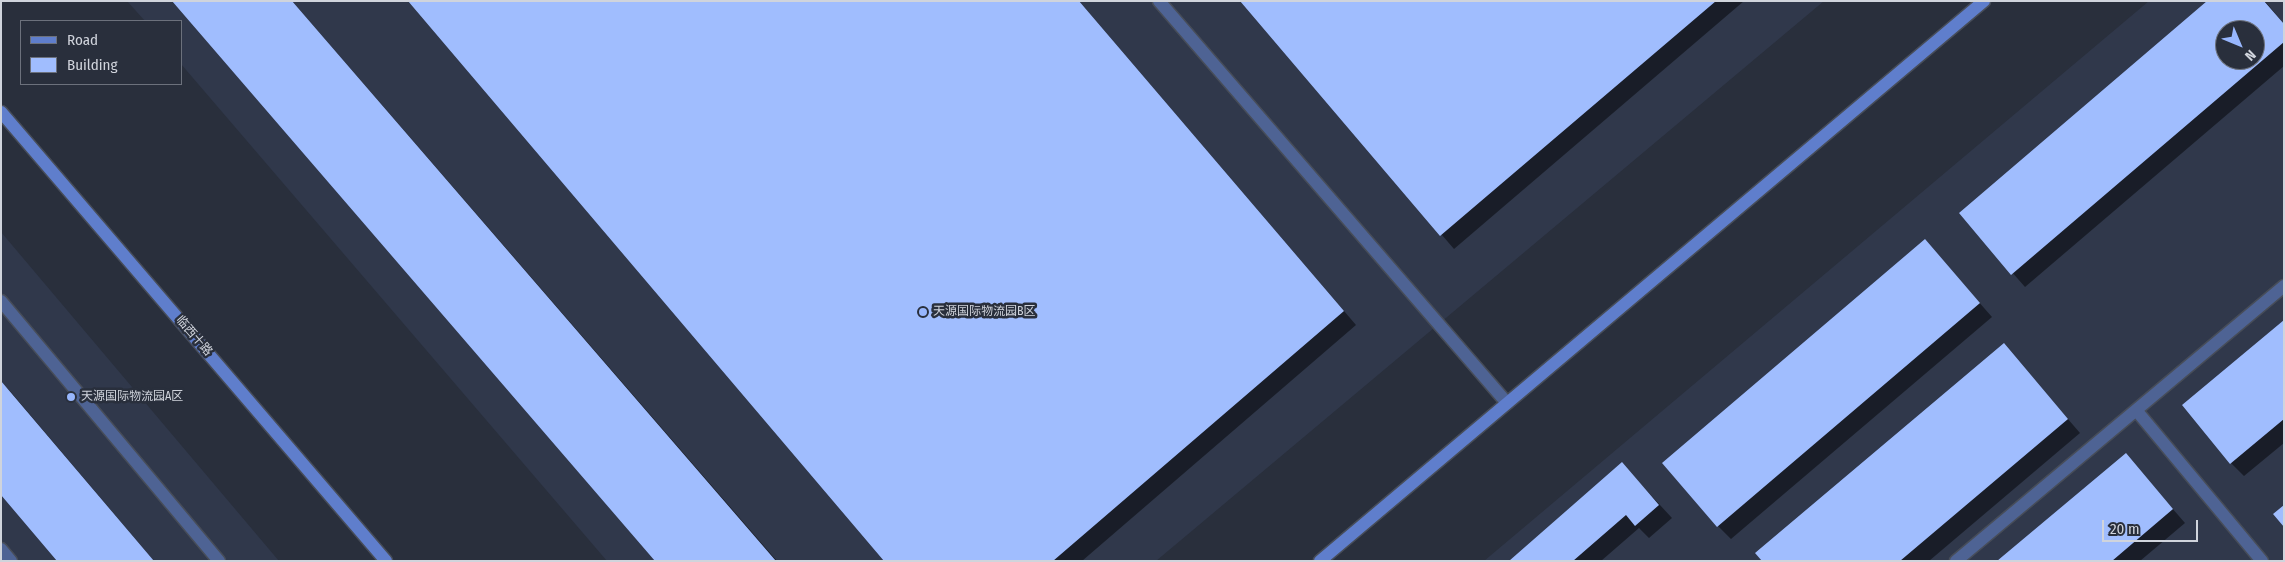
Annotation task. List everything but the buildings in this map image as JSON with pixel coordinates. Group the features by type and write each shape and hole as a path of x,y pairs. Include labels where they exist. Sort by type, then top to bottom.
{"street":[{"path":"1320,561 1984,1"},
{"name":"临西十路","path":"1,112 386,561"}],"lane":[{"path":"1160,1 1507,403"},
{"path":"1956,561 2284,286"},
{"path":"1,301 219,561"},
{"path":"2136,410 2262,561"},
{"path":"1,549 11,561"}],"shaded area":[{"name":"天源国际物流园B区","path":"127,1 1824,1 1156,561 607,561 182,65 182,20 144,20"},
{"path":"2149,1 2284,1 2284,561 1484,561"},
{"name":"天源国际物流园A区","path":"1,232 279,561 1,561"}],"place":[{"name":"天源国际物流园B区","path":"923,312"},
{"name":"天源国际物流园A区","path":"71,397"}]}
